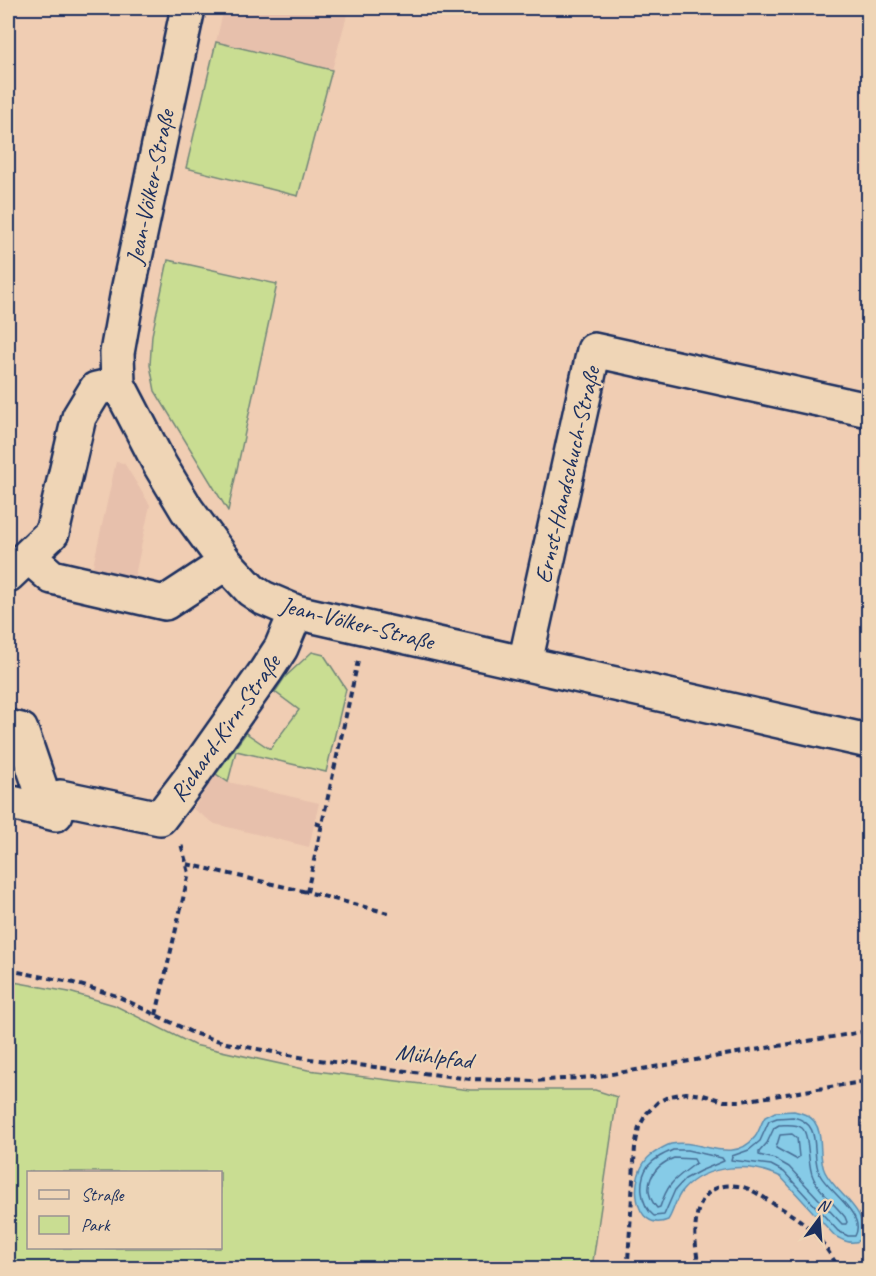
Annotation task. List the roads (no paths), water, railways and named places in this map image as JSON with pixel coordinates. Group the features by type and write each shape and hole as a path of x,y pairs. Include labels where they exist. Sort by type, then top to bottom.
{"street":[{"name":"Jean-Völker-Straße","path":"188,8 128,291 117,352 118,384 160,465 187,510 226,563 251,590 262,598 296,612 867,736"},
{"name":"Ernst-Handschuch-Straße","path":"525,663 594,350 868,410"},
{"path":"118,384 96,389 80,417 52,533 18,566 52,577 165,603 226,563"},
{"name":"Richard-Kirn-Straße","path":"8,784 159,818 266,671 281,648 296,612"},
{"path":"8,727 21,730 51,795 56,814 8,802"}],"water":[{"path":"775,1112 803,1113 814,1121 819,1133 821,1159 825,1172 830,1181 857,1211 863,1229 861,1240 851,1242 835,1236 781,1177 756,1169 729,1168 704,1175 693,1181 680,1194 668,1220 656,1222 647,1218 641,1211 637,1200 639,1175 643,1164 663,1147 682,1143 715,1149 736,1149 746,1145 755,1137 765,1117"}]}
